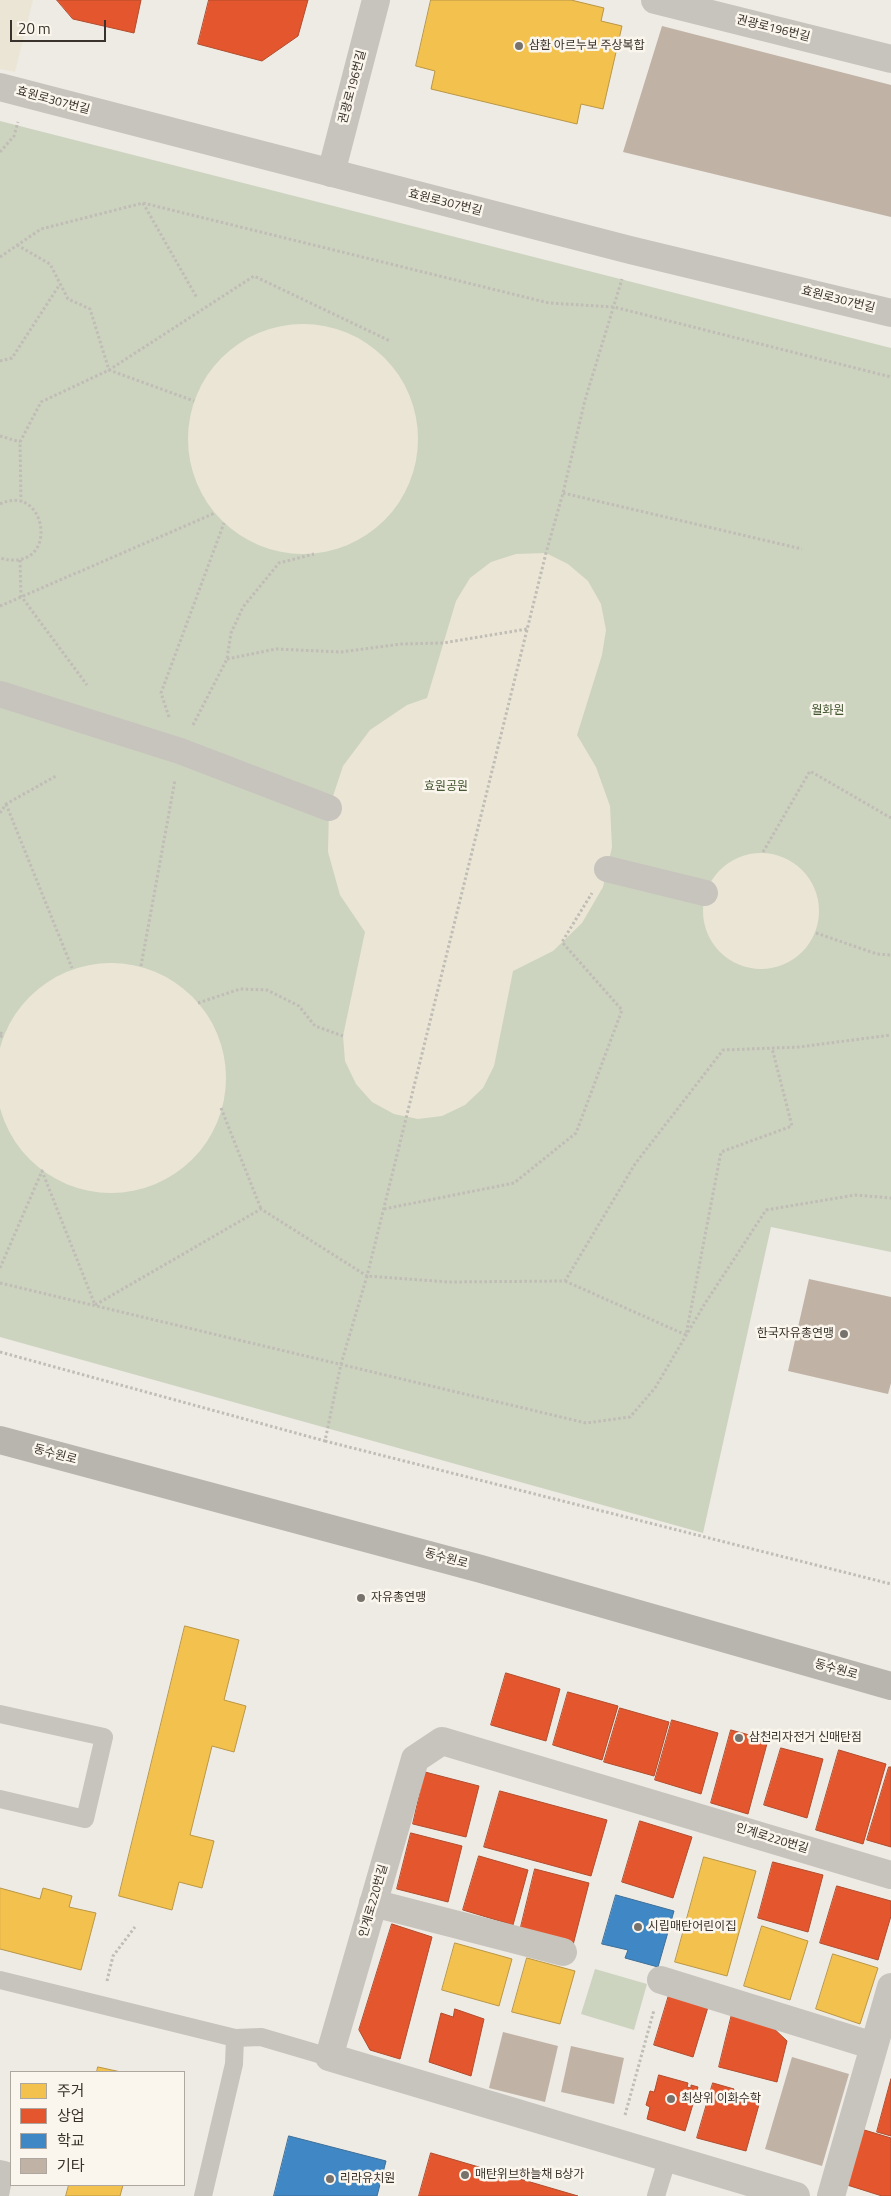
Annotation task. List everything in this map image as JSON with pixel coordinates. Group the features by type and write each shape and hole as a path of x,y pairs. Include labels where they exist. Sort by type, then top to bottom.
{"main road":[{"name":"동수원로","path":"0,1440 481,1568 891,1686"}],"street":[{"name":"권광로196번길","path":"331,173 376,0"},
{"name":"권광로196번길","path":"655,0 891,59"},
{"name":"효원로307번길","path":"0,87 630,250 891,313"},
{"path":"0,694 180,750 329,808"},
{"path":"607,869 705,893"},
{"name":"인계로220번길","path":"330,2057 415,1758 442,1741 891,1875"},
{"path":"373,1903 563,1952"},
{"path":"661,1980 874,2046"},
{"path":"831,2196 891,1987"},
{"path":"330,2057 796,2196"}],"lane":[{"path":"0,1714 104,1737 85,1818 0,1799"},
{"path":"0,1980 235,2038 261,2037 330,2057"},
{"path":"203,2196 234,2064 235,2038"},
{"path":"656,2196 668,2157"},
{"path":"0,2169 5,2170 0,2195"}],"path":[{"path":"143,203 197,298"},
{"path":"0,256 41,229 143,203 549,303 614,307 891,378"},
{"path":"17,246 50,264 68,299 90,309 109,370"},
{"path":"325,1441 341,1364 367,1276 585,400 630,250"},
{"path":"21,502 20,442 41,402 109,370 254,276 390,341"},
{"path":"0,361 12,358 60,284"},
{"path":"109,370 194,401"},
{"path":"0,436 20,442"},
{"path":"563,493 802,549"},
{"path":"0,504 15,501 21,502 34,510 42,528 41,539 37,548 20,560 0,558"},
{"path":"0,606 214,513"},
{"path":"180,750 161,693 224,523"},
{"path":"141,966 180,750 227,659 232,633 243,607 279,562 314,554"},
{"path":"20,560 21,596 87,685"},
{"path":"227,659 276,649 342,652 401,644 443,643 527,629"},
{"path":"763,852 810,771 891,818"},
{"path":"0,812 6,804 56,776"},
{"path":"6,804 72,968"},
{"path":"384,1208 514,1184 576,1133 622,1010 562,942 607,869"},
{"path":"816,933 877,954 891,955"},
{"path":"198,1003 240,989 267,990 299,1006 315,1026 343,1036"},
{"path":"0,1033 3,1034 0,1038"},
{"path":"565,1281 635,1164 723,1050 799,1047 891,1035"},
{"path":"686,1335 721,1152 792,1126 772,1048"},
{"path":"221,1108 261,1209 367,1276 448,1282 565,1281 686,1335"},
{"path":"0,1268 42,1171 95,1305"},
{"path":"0,1283 586,1423 630,1417 655,1388 686,1335 766,1210 855,1195 891,1198"},
{"path":"95,1305 261,1209"},
{"path":"0,1352 325,1441 891,1584"},
{"path":"106,1987 113,1956 135,1927"},
{"path":"618,2143 649,2031"}],"green space":[{"name":"효원공원","path":"0,121 891,348 891,1252 771,1227 703,1533 0,1337"},
{"path":"595,1969 647,1984 634,2030 581,2014"}],"shaded area":[{"path":"0,0 33,0 15,72 0,69"},
{"path":"292,324 314,324 347,332 367,343 385,357 399,375 410,395 418,428 416,461 410,483 399,503 385,521 367,535 347,546 314,554 292,554 259,546 239,535 221,521 207,503 196,483 188,450 188,428 196,395 207,375 221,357 239,343 259,332"},
{"path":"546,553 568,564 588,581 601,604 606,630 602,655 577,735 596,767 610,806 612,847 603,887 582,923 553,951 513,971 494,1066 483,1088 465,1105 442,1116 418,1119 394,1114 372,1102 356,1084 345,1061 343,1036 365,932 340,895 328,852 329,808 343,766 370,730 407,705 427,698 456,601 470,578 491,562 516,554"},
{"path":"761,853 783,857 793,862 802,870 810,879 815,889 819,911 815,933 810,943 802,952 793,960 783,965 761,969 739,965 729,960 720,952 712,943 707,933 703,911 707,889 712,879 720,870 729,862 739,857"},
{"path":"111,963 133,965 155,972 175,982 207,1014 221,1045 225,1067 224,1100 217,1122 207,1142 175,1174 155,1184 133,1191 111,1193 89,1191 67,1184 47,1174 15,1142 5,1122 -1,1104 -1,1052 5,1034 15,1014 47,982 67,972 89,965"}],"building: 주거":[{"name":"삼환 아르누보 주상복합","path":"431,0 571,0 604,8 601,21 622,26 603,109 581,104 577,124 431,89 435,71 416,66"},
{"path":"185,1626 239,1640 224,1700 246,1706 234,1752 212,1746 190,1835 214,1841 202,1888 179,1882 172,1910 119,1896"},
{"path":"704,1857 756,1871 727,1976 675,1962"},
{"path":"0,1888 40,1899 43,1888 72,1896 69,1907 96,1913 81,1970 0,1949"},
{"path":"762,1926 808,1941 790,2000 744,1986"},
{"path":"455,1943 512,1959 499,2006 442,1990"},
{"path":"833,1954 878,1968 860,2024 816,2009"},
{"path":"527,1958 575,1971 560,2024 512,2012"},
{"path":"98,2067 116,2071 97,2071"},
{"path":"69,2186 123,2186 120,2196 66,2196"}],"building: 상업":[{"path":"57,0 141,0 134,33 73,19"},
{"path":"209,0 308,0 298,36 262,61 198,44"},
{"path":"506,1673 560,1689 546,1741 491,1725"},
{"path":"568,1692 618,1706 602,1760 553,1745"},
{"path":"620,1708 669,1722 654,1776 604,1762"},
{"path":"672,1720 718,1733 701,1794 655,1780"},
{"path":"731,1730 768,1740 748,1814 711,1803"},
{"path":"781,1748 823,1759 807,1818 764,1805"},
{"path":"839,1750 886,1764 863,1844 816,1830"},
{"path":"889,1767 891,1767 891,1847 867,1840"},
{"path":"425,1772 479,1786 466,1837 413,1824"},
{"path":"500,1791 607,1820 591,1876 484,1847"},
{"path":"640,1821 692,1837 673,1898 622,1882"},
{"path":"411,1833 462,1846 448,1902 397,1889"},
{"path":"479,1856 528,1870 513,1925 463,1910"},
{"path":"773,1862 823,1875 808,1932 758,1918"},
{"path":"535,1869 589,1883 573,1945 520,1931"},
{"path":"837,1886 891,1901 891,1916 878,1960 820,1943"},
{"path":"392,1924 432,1937 400,2059 370,2050 359,2030"},
{"path":"669,1995 708,2007 693,2057 654,2045"},
{"path":"455,2009 484,2019 471,2076 429,2062 441,2013 453,2017"},
{"path":"732,2014 768,2023 787,2041 777,2082 719,2067"},
{"name":"최상위 이화수학","path":"659,2075 688,2083 687,2087 691,2088 691,2085 698,2087 685,2131 647,2119 650,2107 646,2105 650,2091 654,2092"},
{"path":"891,2079 891,2136 877,2132"},
{"path":"713,2083 734,2089 733,2094 760,2101 746,2151 697,2138"},
{"path":"861,2129 891,2138 891,2196 882,2196 844,2184"},
{"name":"매탄위브하늘채 B상가","path":"431,2153 578,2196 419,2196"}],"building: 학교":[{"name":"시립매탄어린이집","path":"616,1895 674,1911 658,1967 625,1958 628,1950 602,1944"},
{"name":"리라유치원","path":"289,2136 386,2161 377,2196 274,2196"}],"building: 기타":[{"path":"662,26 891,85 891,217 623,152"},
{"name":"한국자유총연맹","path":"809,1279 891,1297 891,1383 888,1394 788,1371"},
{"path":"503,2032 558,2046 545,2102 489,2088"},
{"path":"571,2046 624,2058 614,2104 561,2092"},
{"path":"792,2057 849,2074 822,2166 765,2149"}],"place":[{"name":"삼환 아르누보 주상복합","path":"519,46"},
{"name":"한국자유총연맹","path":"844,1334"},
{"name":"자유총연맹","path":"361,1598"},
{"name":"삼천리자전거 신매탄점","path":"739,1738"},
{"name":"시립매탄어린이집","path":"638,1927"},
{"name":"최상위 이화수학","path":"671,2099"},
{"name":"매탄위브하늘채 B상가","path":"465,2175"},
{"name":"리라유치원","path":"330,2179"}],"park label":[{"name":"월화원","path":"828,711"}]}
